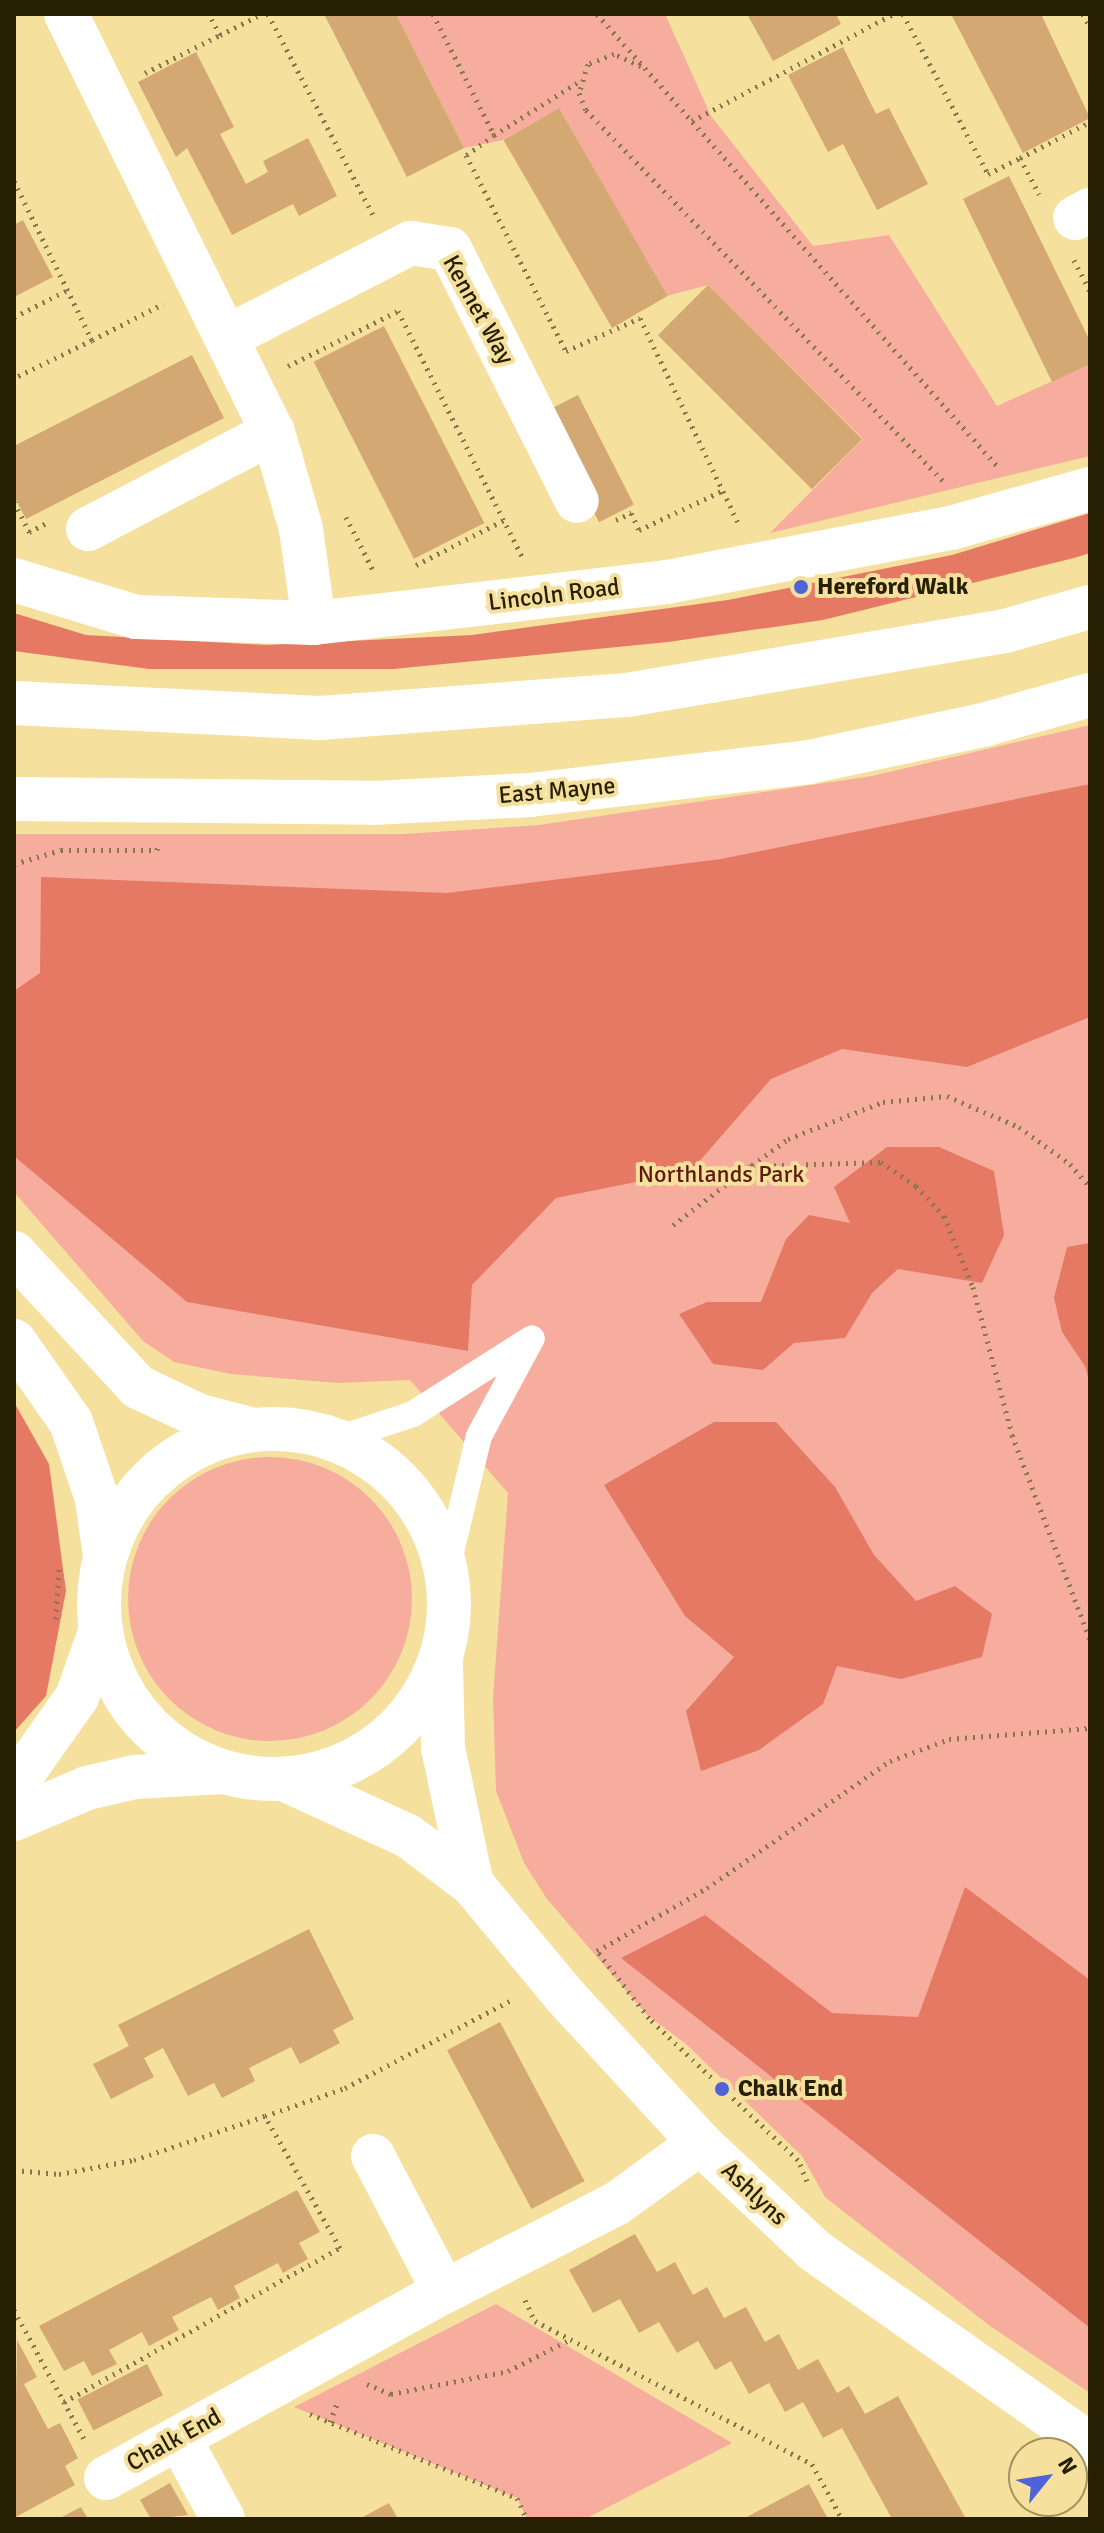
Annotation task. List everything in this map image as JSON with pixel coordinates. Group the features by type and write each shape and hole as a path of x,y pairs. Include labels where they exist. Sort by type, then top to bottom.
{"street":[{"path":"66,14 273,432 301,529 314,623"},
{"name":"Kennet Way","path":"227,337 411,243 450,249 591,513"},
{"path":"72,524 273,432"},
{"name":"Lincoln Road","path":"14,580 136,617 314,623 667,582 981,520 1090,489"},
{"path":"14,703 320,718 565,701 802,669 1005,631 1090,607"},
{"name":"East Mayne","path":"14,799 372,803 530,795 809,762 983,725 1090,695"},
{"path":"14,1253 138,1387 200,1416 250,1429 307,1431 334,1440 388,1470 416,1501 434,1530 447,1569 450,1609 441,1658 420,1702 382,1743 324,1773 286,1780 223,1772 135,1777 87,1788 14,1819"},
{"path":"14,1341 71,1422 97,1499 105,1557 100,1632 77,1697 14,1786"},
{"path":"105,1557 119,1519 169,1461 219,1436 250,1429"},
{"path":"100,1632 109,1666 140,1718 185,1755 223,1772"},
{"name":"Ashlyns","path":"441,1658 443,1748 472,1884"},
{"name":"Ashlyns","path":"286,1780 408,1836 472,1884 564,1995 700,2143 815,2251 1090,2444"},
{"name":"Chalk End","path":"106,2478 444,2291 616,2204 700,2143"},
{"path":"373,2156 444,2291"},
{"path":"179,2438 223,2519"}],"lane":[{"path":"334,1440 413,1414 532,1338 479,1436 447,1569"}],"path":[{"path":"209,14 220,35"},
{"path":"139,76 262,14"},
{"path":"268,14 375,219"},
{"path":"433,14 494,135"},
{"path":"597,14 1009,479"},
{"path":"692,121 893,14"},
{"path":"903,14 988,174 1090,122"},
{"path":"1083,14 1090,28"},
{"path":"646,68 614,54 601,56 588,64 580,81 466,155 566,351 640,318 742,531"},
{"path":"580,81 586,110 598,126 981,520"},
{"path":"1020,158 1069,219 1083,278 1090,291"},
{"path":"14,181 92,340"},
{"path":"1083,278 1090,275"},
{"path":"14,317 68,290"},
{"path":"14,378 167,302"},
{"path":"273,373 398,311 525,561 538,555"},
{"path":"591,513 631,513 639,530 722,491"},
{"path":"14,502 29,532 72,524"},
{"path":"344,514 380,584"},
{"path":"408,570 504,520"},
{"path":"14,864 61,850 157,850 158,835"},
{"path":"673,1225 788,1139 883,1102 947,1096 1019,1127 1070,1164 1090,1187"},
{"path":"750,1166 881,1162 916,1186 944,1216 973,1287 1012,1435 1090,1639"},
{"path":"53,1633 60,1559"},
{"path":"810,2187 798,2160 649,2018 597,1951 707,1888 890,1761 949,1739 1090,1728"},
{"path":"14,2170 59,2174 134,2160 265,2116 345,2088 522,1994"},
{"path":"64,2402 340,2248 265,2116"},
{"path":"529,2286 524,2301 535,2321 812,2464 842,2519"},
{"path":"14,2310 106,2478"},
{"path":"355,2390 365,2384 391,2394 508,2371 570,2340"},
{"path":"330,2422 336,2403 345,2396"},
{"path":"306,2412 517,2498 527,2519"}],"green space":[{"path":"396,14 665,14 711,116 813,246 889,235 997,406 1090,364 1090,456 770,533 863,439 708,285 667,296 559,108 503,140 464,148"},
{"name":"Northlands Park","path":"1090,725 1090,2393 990,2326 825,2197 802,2156 686,2044 647,2015 547,1899 524,1863 496,1791 493,1697 508,1493 410,1380 337,1383 231,1374 174,1362 143,1341 14,1192 14,834 404,834 539,825 872,776"},
{"path":"270,1457 298,1460 324,1468 349,1481 370,1499 388,1520 401,1545 409,1571 412,1599 409,1627 401,1653 388,1678 370,1699 349,1717 324,1730 298,1738 270,1741 242,1738 216,1730 191,1717 170,1699 152,1678 139,1653 131,1627 128,1599 131,1571 139,1545 152,1520 170,1499 191,1481 216,1468 242,1460"},
{"path":"496,2304 732,2443 585,2519 527,2519 517,2498 294,2407"}],"shaded area":[{"path":"1090,513 1090,553 1074,558 823,620 668,642 393,669 149,669 14,651 14,613 86,635 267,645 472,635 728,600 952,555"},
{"path":"1090,784 1090,1017 967,1067 842,1049 771,1079 691,1171 556,1198 472,1285 468,1351 187,1302 14,1156 14,991 40,973 41,877 447,893 721,859"},
{"path":"887,1147 939,1147 994,1171 1004,1235 982,1283 898,1269 872,1293 845,1338 794,1343 763,1370 713,1364 679,1314 707,1302 761,1302 786,1239 809,1215 850,1223 834,1187"},
{"path":"1090,1243 1090,1384 1085,1366 1062,1332 1054,1298 1067,1247"},
{"path":"14,1402 49,1464 66,1591 46,1696 14,1732"},
{"path":"714,1422 776,1422 835,1487 874,1555 916,1601 955,1586 992,1614 982,1657 901,1679 837,1666 823,1704 759,1750 701,1771 686,1711 734,1657 685,1616 604,1485"},
{"path":"965,1887 1090,1980 1090,2328 621,1958 705,1915 832,2013 918,2017"}],"building":[{"path":"324,14 396,14 464,148 407,177"},
{"path":"747,14 836,14 841,24 773,61"},
{"path":"951,14 1041,14 1090,118 1023,153"},
{"path":"843,47 876,114 889,108 928,184 877,210 843,144 828,152 788,75"},
{"path":"196,52 234,127 220,134 246,184 268,172 263,161 308,138 337,196 299,216 293,204 232,235 187,148 176,157 138,82"},
{"path":"559,108 668,296 612,328 504,140"},
{"path":"1009,176 1090,341 1090,364 1052,382 963,199"},
{"path":"23,220 53,277 14,297 14,225"},
{"path":"708,285 862,439 812,489 658,335"},
{"path":"384,326 484,523 414,559 314,362"},
{"path":"192,355 224,418 26,519 14,496 14,446"},
{"path":"578,395 634,505 599,522 543,413"},
{"path":"309,1929 354,2019 333,2030 340,2043 300,2064 291,2047 249,2068 255,2081 222,2098 214,2083 188,2096 163,2048 144,2058 154,2077 111,2099 93,2064 129,2046 118,2025"},
{"path":"500,2022 585,2181 532,2209 447,2050"},
{"path":"297,2190 320,2232 299,2243 308,2259 283,2273 278,2263 234,2286 240,2298 218,2310 211,2297 172,2317 179,2330 149,2346 142,2332 109,2350 117,2364 92,2376 84,2361 64,2371 39,2326"},
{"path":"635,2234 657,2272 675,2262 693,2295 707,2287 724,2318 746,2307 765,2342 779,2334 798,2370 818,2359 837,2393 849,2386 865,2414 898,2396 966,2519 892,2519 842,2428 823,2438 803,2402 785,2412 769,2383 749,2394 731,2361 715,2370 698,2341 677,2353 659,2322 639,2333 620,2299 593,2313 569,2270"},
{"path":"17,2340 37,2377 24,2384 48,2429 60,2423 78,2458 65,2466 75,2485 14,2518"},
{"path":"147,2364 163,2395 93,2431 78,2399"},
{"path":"170,2483 188,2515 151,2519 140,2500"},
{"path":"809,2484 828,2519 743,2519"},
{"path":"389,2503 398,2519 359,2519"},
{"path":"81,2507 88,2519 58,2519"}],"place":[{"name":"Hereford Walk","path":"801,587"},
{"name":"Chalk End","path":"722,2089"}]}
